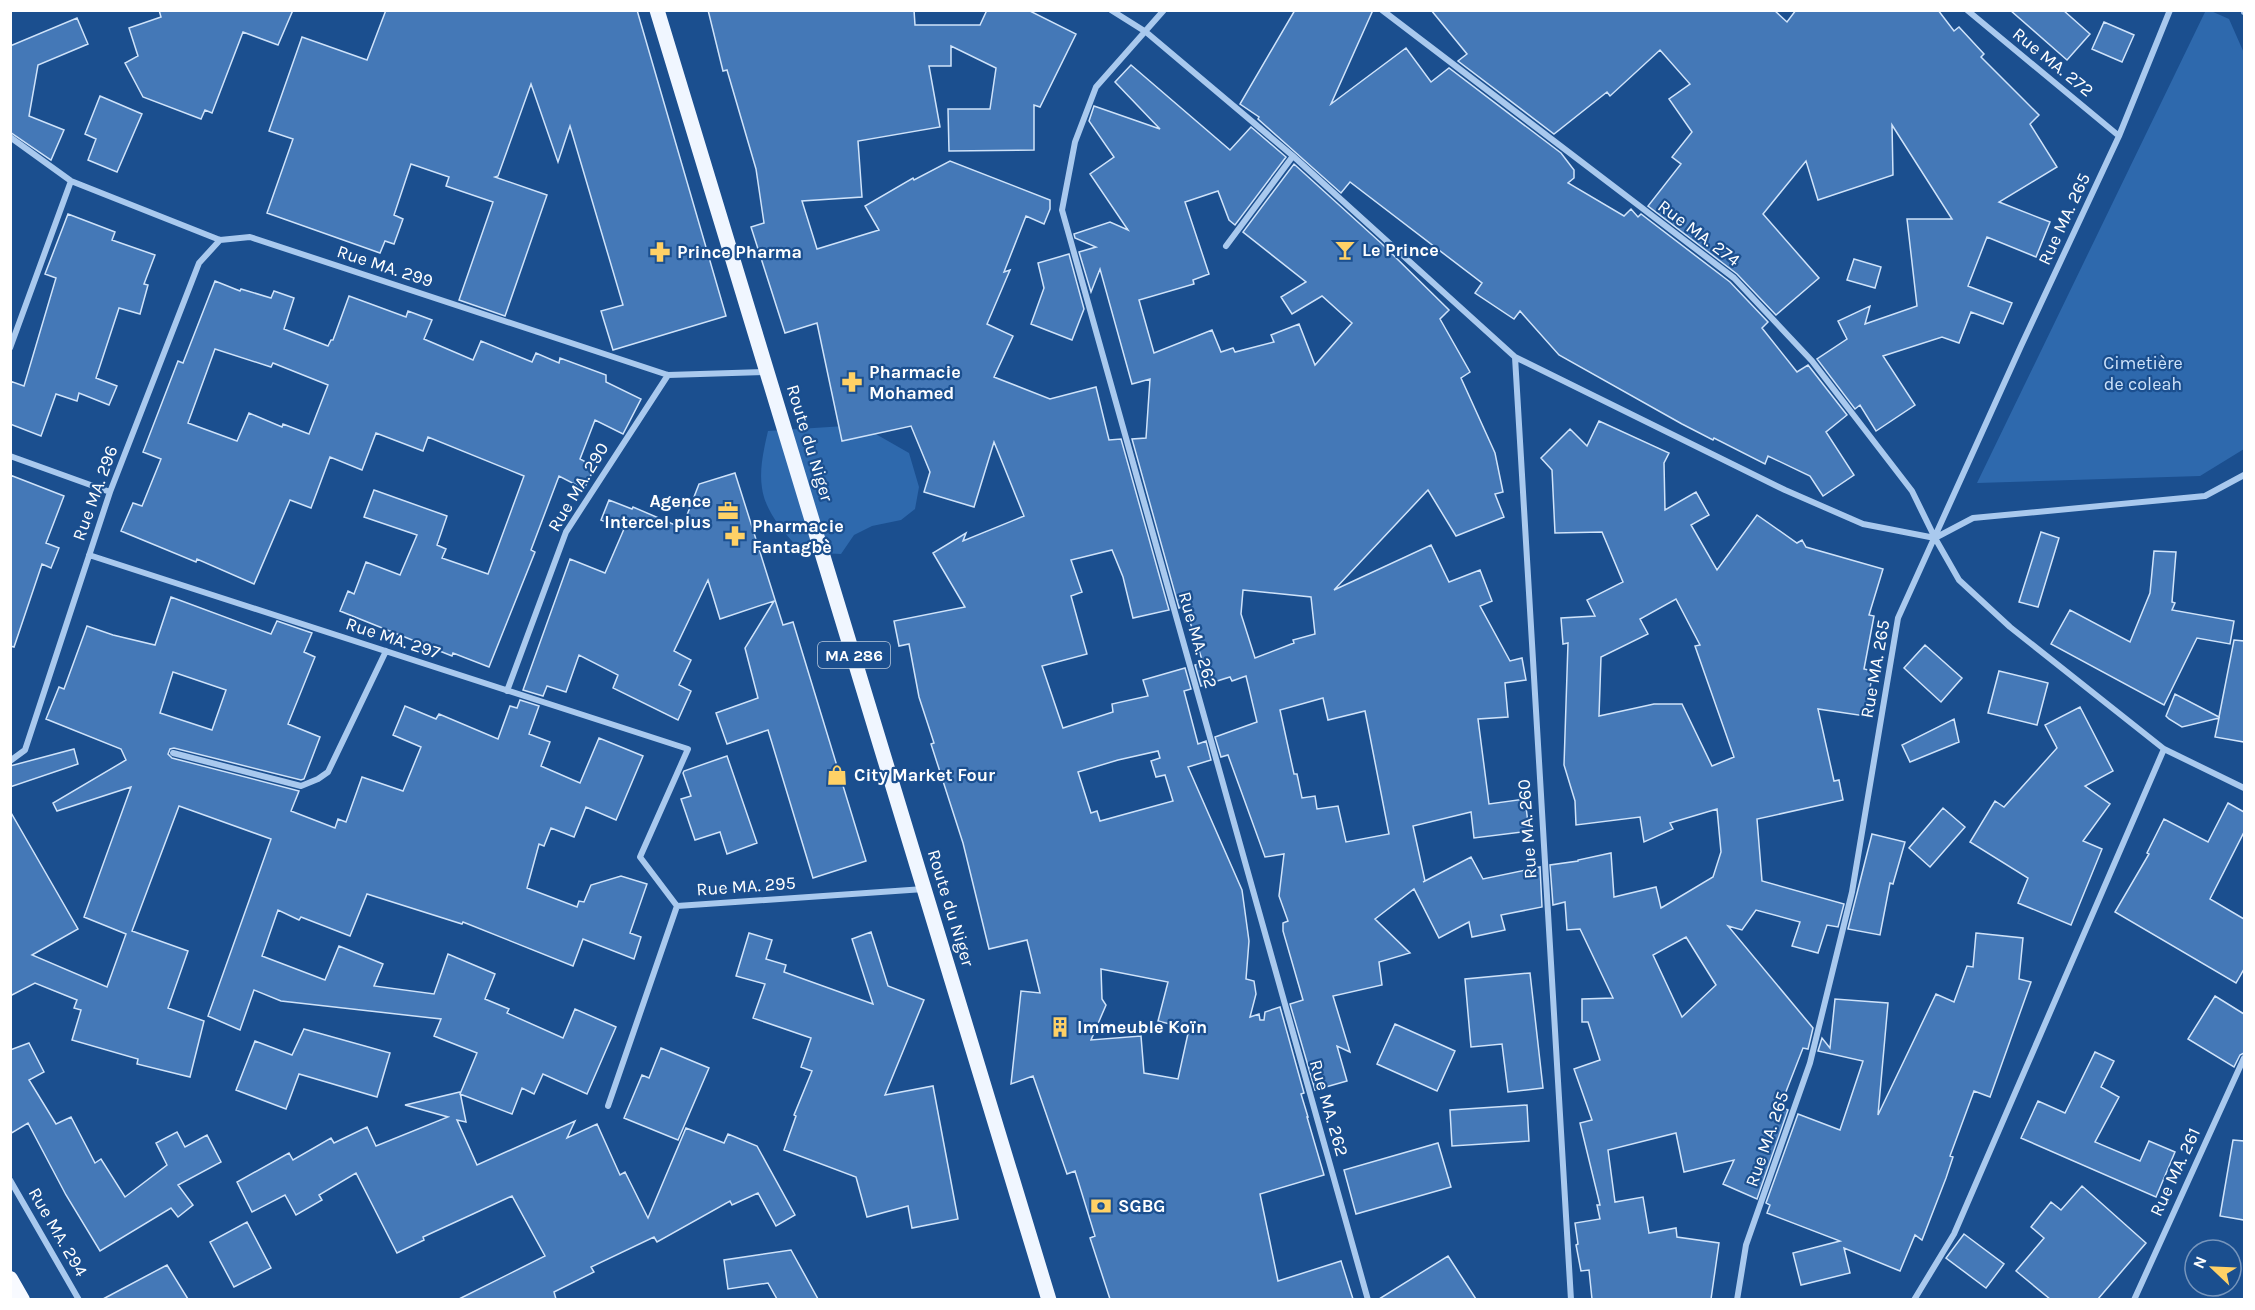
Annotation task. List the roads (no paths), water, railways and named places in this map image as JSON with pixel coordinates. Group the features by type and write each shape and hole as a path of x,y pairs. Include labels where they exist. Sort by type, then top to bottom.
{"highway":[{"path":"10,1279 22,1299"}],"main road":[{"name":"Route du Niger","path":"657,10 1049,1299"}],"street":[{"path":"1111,10 1146,32 1293,156 1515,357 1785,490 1863,524 1935,538 1973,519 2205,496 2244,476"},
{"name":"Rue MA. 262","path":"1164,10 1096,87 1075,142 1062,210 1368,1299"},
{"name":"Rue MA. 274","path":"1382,10 1734,278 1812,361 1912,491 1959,580 2010,627 2164,749 2244,788"},
{"name":"Rue MA. 272","path":"1967,10 2119,136"},
{"name":"Rue MA. 265","path":"1737,1299 1746,1245 1810,1063 1852,892 1898,618 2119,136 2170,10"},
{"name":"Rue MA. 299","path":"10,137 71,181 220,240 250,237 668,375 768,372"},
{"path":"1226,246 1293,156"},
{"path":"10,348 71,181"},
{"name":"Rue MA. 296","path":"10,761 25,750 110,492 199,263 220,240"},
{"name":"Rue MA. 260","path":"1515,357 1571,1299"},
{"name":"Rue MA. 290","path":"507,691 566,532 668,375"},
{"path":"10,456 110,492"},
{"name":"Rue MA. 297","path":"89,555 688,749"},
{"path":"173,753 301,786 318,779 328,772 386,651"},
{"name":"Rue MA. 295","path":"688,749 640,857 677,906 924,889"},
{"path":"1914,1299 1954,1234 2164,749"},
{"path":"608,1106 677,906"},
{"name":"Rue MA. 261","path":"2134,1299 2244,1058"},
{"name":"Rue MA. 294","path":"10,1179 79,1299"}],"place":[{"name":"Le Prince","path":"1345,250"},
{"name":"Prince Pharma","path":"660,252"},
{"name":"Pharmacie Mohamed","path":"852,382"},
{"name":"Agence Intercel plus","path":"728,511"},
{"name":"Pharmacie Fantagbè","path":"735,536"},
{"name":"City Market Four","path":"837,775"},
{"name":"Immeuble Koïn","path":"1060,1027"},
{"name":"SGBG","path":"1101,1206"}],"park label":[{"name":"Cimetière de coleah","path":"2143,373"}]}
